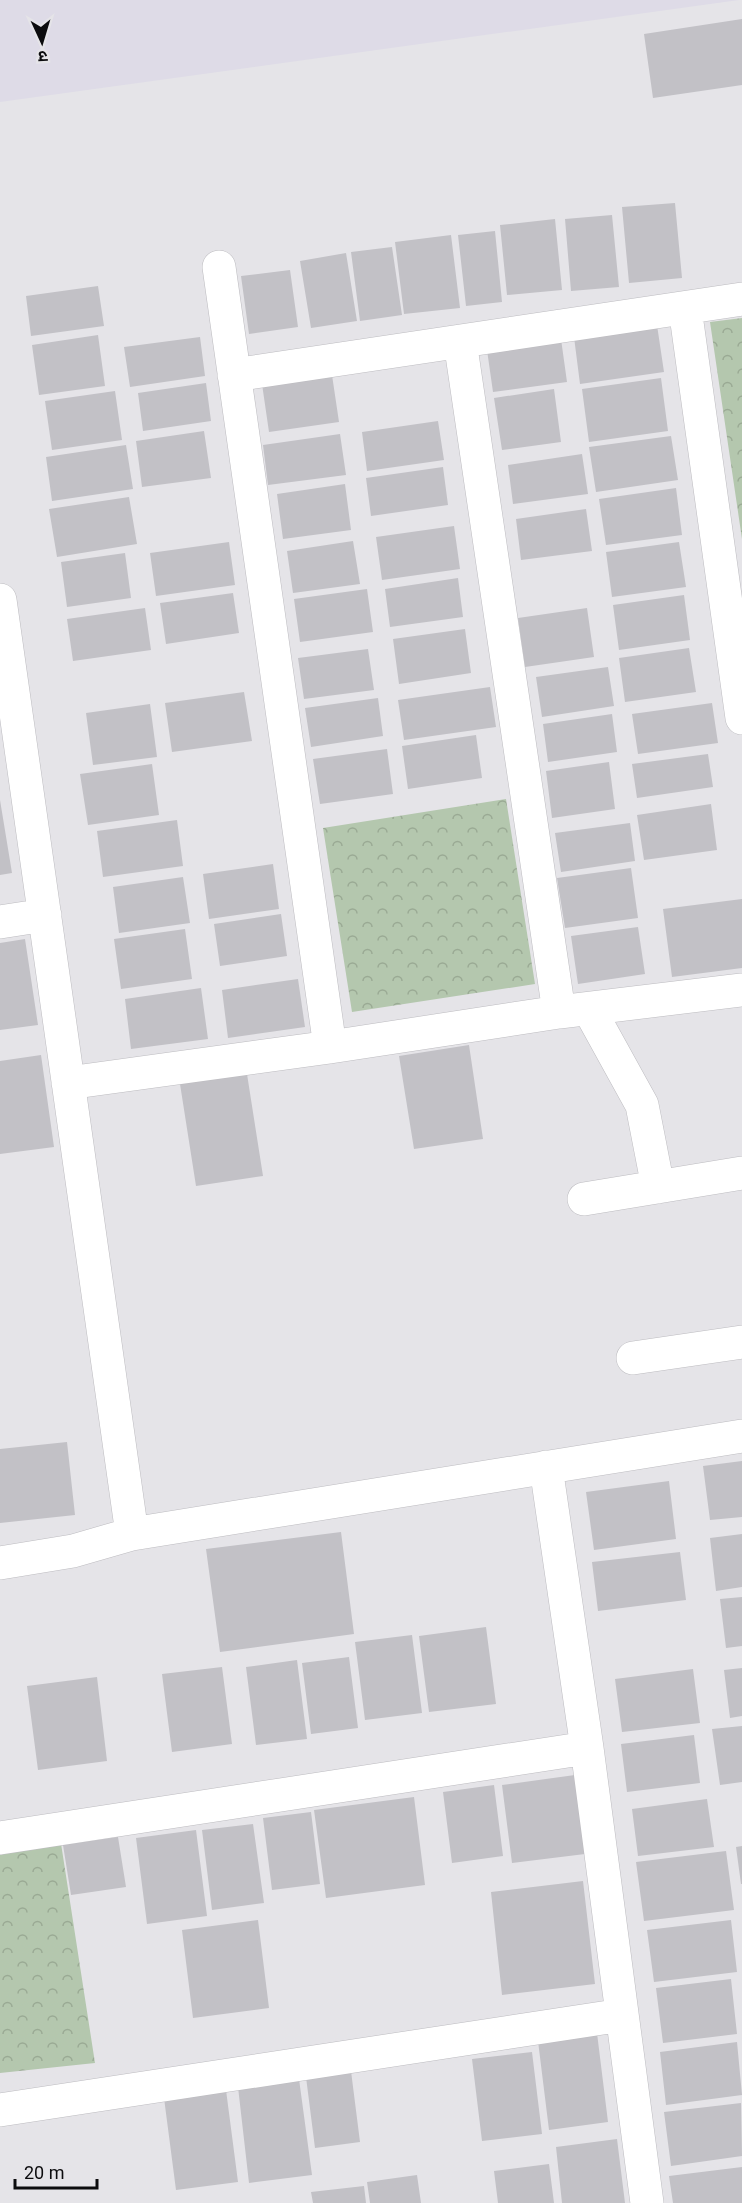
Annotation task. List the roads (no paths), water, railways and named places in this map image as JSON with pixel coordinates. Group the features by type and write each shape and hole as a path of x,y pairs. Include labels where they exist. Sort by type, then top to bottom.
{"street":[{"path":"219,267 330,1047"},
{"path":"234,375 742,299"},
{"path":"685,308 742,718"},
{"path":"460,341 574,1010 642,1105 658,1187"},
{"path":"0,600 5,670 45,915 132,1534"},
{"path":"0,922 45,915"},
{"path":"68,1083 574,1010 742,990"},
{"path":"584,1199 742,1173"},
{"path":"633,1358 742,1342"},
{"path":"0,1563 73,1551 132,1534 742,1436"},
{"path":"546,1467 587,1748 647,2203"},
{"path":"0,1838 587,1748"},
{"path":"0,2110 622,2015"}]}
